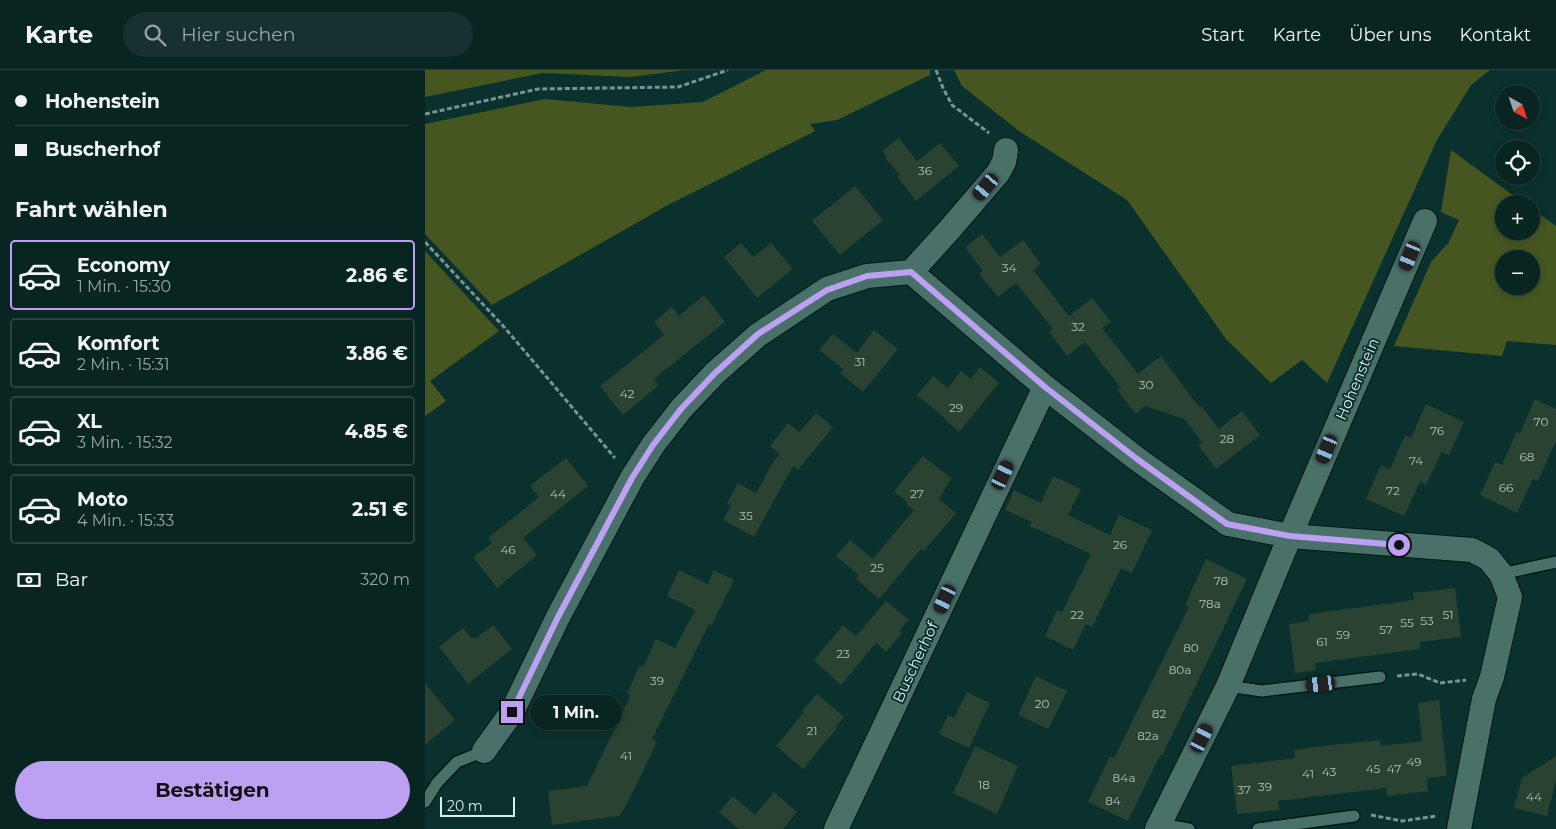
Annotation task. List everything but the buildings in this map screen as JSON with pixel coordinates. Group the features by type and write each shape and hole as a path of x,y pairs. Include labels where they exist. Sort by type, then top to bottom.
{"street":[{"path":"484,752 512,712 558,617 632,478 653,445 681,409 715,373 758,334 827,290 867,276 911,272 998,173 1006,150"},
{"name":"Hohenstein","path":"1158,826 1228,686 1425,221"},
{"path":"911,272 1045,387 1137,459 1227,524 1290,536 1472,550 1489,559 1501,574 1510,597 1492,677 1484,699 1461,821"},
{"name":"Buscherhof","path":"836,829 1045,387"}],"lane":[{"path":"1501,574 1556,562"},
{"path":"1228,686 1262,691 1380,677"},
{"path":"425,802 437,783 457,762 484,752"},
{"path":"1258,829 1354,816"},
{"name":"Hohenstein","path":"1158,826 1189,829"}],"path":[{"path":"425,114 538,89 679,86 728,70"},
{"path":"937,70 943,88 952,105 995,138 1006,150"},
{"path":"425,242 505,328 632,478"},
{"path":"1395,676 1418,674 1440,683 1492,677"},
{"path":"1367,814 1402,821 1461,821"}],"green space":[{"path":"425,70 685,70 631,77 543,73 425,97"},
{"path":"766,70 930,70 930,75 837,120 810,124 815,131 668,205 492,305 425,234 425,124 545,99 631,107 703,102"},
{"path":"954,70 1490,70 1471,85 1437,140 1327,383 1302,360 1271,383 1226,339 1127,200 1019,131 962,86"},
{"path":"1451,150 1495,182 1495,185 1499,185 1513,195 1495,195 1495,240 1540,240 1540,214 1556,226 1556,345 1507,341 1502,356 1394,346 1431,262 1449,242 1459,220 1441,212"},
{"path":"425,251 499,331 430,381 446,401 425,416"}],"route":[{"path":"512,712 558,617 632,478 653,445 681,409 715,373 758,334 827,290 867,276 911,272 1045,387 1137,459 1227,524 1290,536 1399,545"}]}
